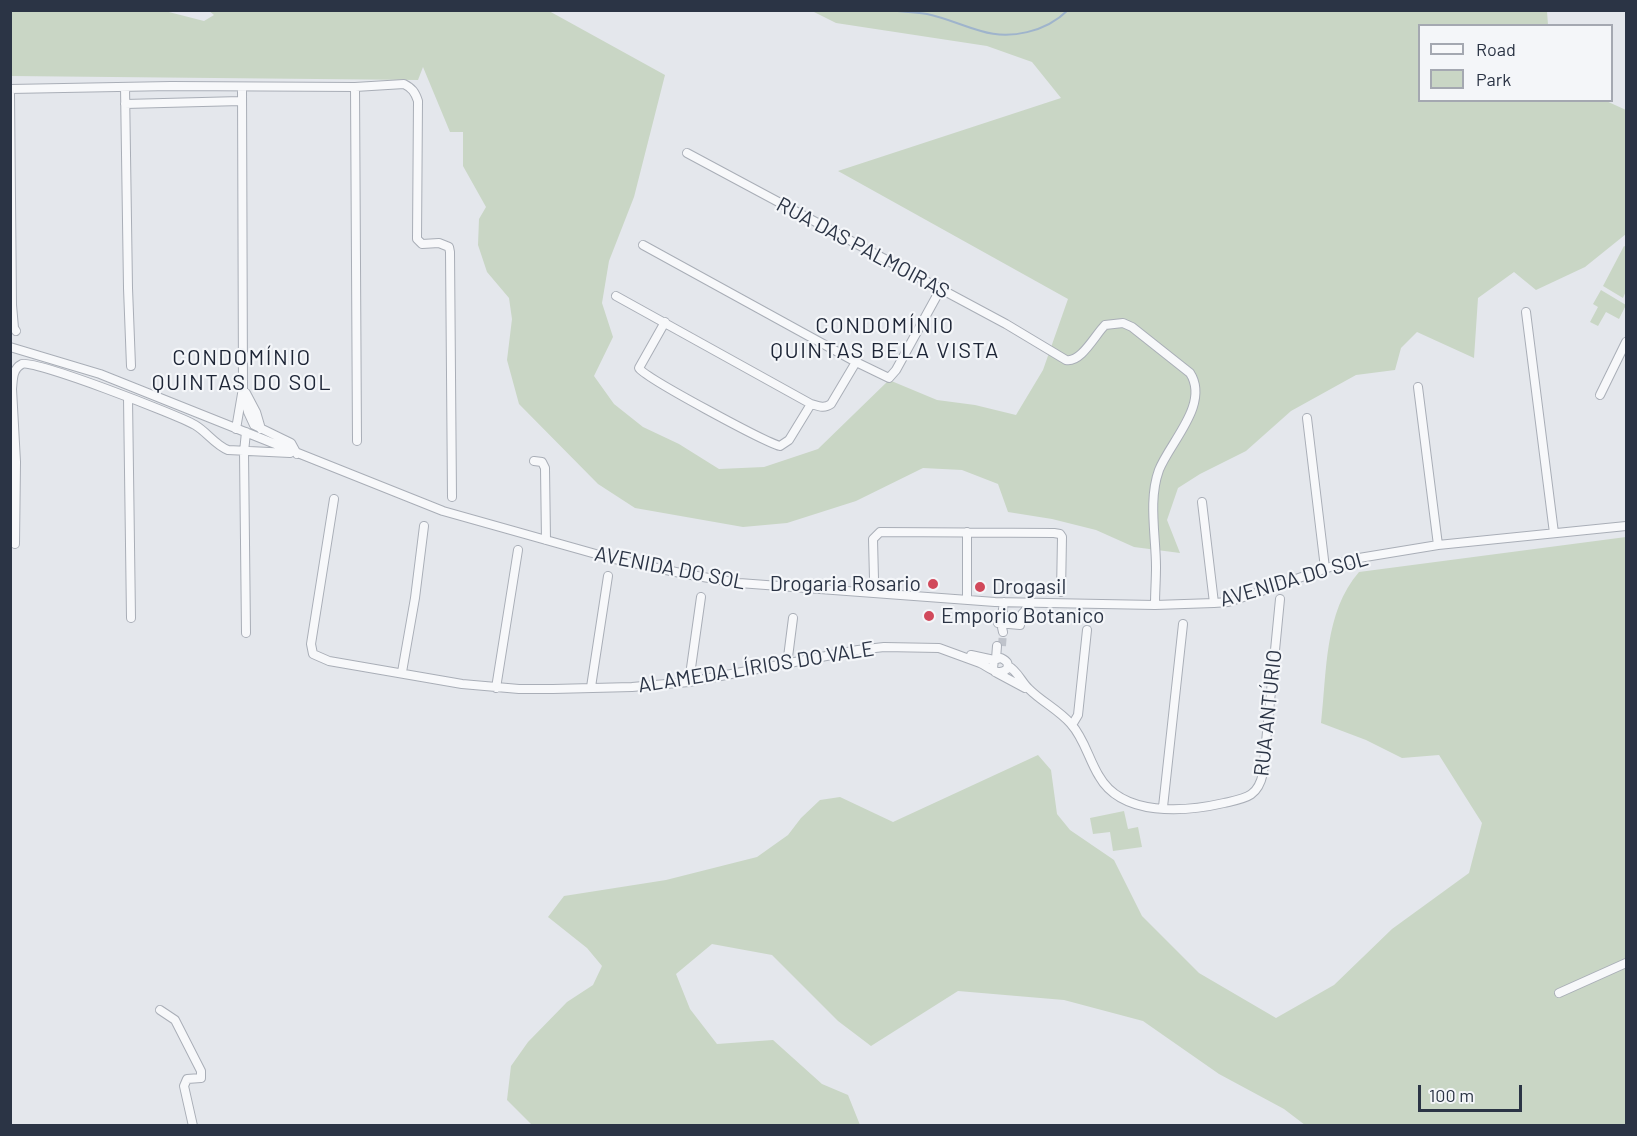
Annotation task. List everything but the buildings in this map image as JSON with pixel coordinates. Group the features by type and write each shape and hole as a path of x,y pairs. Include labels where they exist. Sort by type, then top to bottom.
{"street":[{"path":"10,89 171,86 355,87 404,84 415,92 419,242 439,243 449,247 452,497"},
{"path":"171,86 172,103"},
{"path":"125,87 131,366"},
{"path":"237,424 244,388 242,87"},
{"path":"355,87 357,441"},
{"path":"10,94 12,304 16,332"},
{"path":"125,104 241,101"},
{"name":"RUA DAS PALMOIRAS","path":"687,153 1071,361 1083,353 1105,325 1123,322 1190,373 1194,379 1196,393 1192,411 1164,459 1156,478 1154,498 1155,605"},
{"path":"643,245 889,378 894,374 940,290"},
{"path":"616,296 811,404 824,407 831,404 856,362"},
{"path":"1526,312 1554,533"},
{"path":"664,322 640,365 640,371 669,388 780,446 789,440 811,404"},
{"path":"1599,395 1626,342"},
{"path":"10,347 69,363 211,418 257,427 291,442 297,454 244,452 222,447 193,424 58,372 28,363 22,364 14,373 11,389 16,462 15,544"},
{"path":"1418,387 1438,545"},
{"path":"244,388 255,410 257,427"},
{"path":"128,398 131,618"},
{"path":"1307,418 1325,568"},
{"name":"AVENIDA DO SOL","path":"237,424 246,432 297,454 443,511 649,567 709,579 757,584 999,602 1155,605 1228,602 1353,559 1438,545 1626,526"},
{"path":"246,432 244,452 246,633"},
{"path":"534,461 542,462 545,468 546,540"},
{"name":"ALAMEDA LÍRIOS DO VALE","path":"334,499 310,644 313,654 328,661 496,688 632,687 689,682 858,650 884,647 939,648 980,663 1028,689"},
{"path":"1202,502 1214,603"},
{"path":"402,672 415,598 424,526"},
{"path":"967,532 967,599"},
{"path":"874,579 873,543 877,533 1060,534 1061,592"},
{"path":"496,688 518,550"},
{"path":"591,687 608,576"},
{"path":"689,682 700,597"},
{"name":"RUA ANTÚRIO","path":"1028,689 1072,725 1099,778 1111,791 1139,806 1191,809 1242,799 1255,792 1263,773 1280,599"},
{"path":"999,602 1000,627 1018,625"},
{"path":"1018,625 1019,603"},
{"path":"1018,625 1022,614 1032,603"},
{"path":"787,664 792,618"},
{"path":"1163,807 1183,624"},
{"path":"1072,725 1078,715 1087,630"},
{"path":"999,646 993,668 996,672 1004,672 1008,666"},
{"name":"ALAMEDA LÍRIOS DO VALE","path":"950,651 997,659"},
{"path":"997,659 1006,660 1008,666 1013,669 1028,689"},
{"path":"1559,993 1626,963"},
{"path":"160,1010 175,1020 201,1071 201,1078 187,1079 183,1086 193,1125"}],"green space":[{"path":"11,10 161,10 204,21 214,15 208,10 549,11 665,75 634,197 609,261 602,303 613,337 594,376 614,404 643,427 679,444 719,469 764,467 818,449 889,380 937,400 975,405 1016,415 1043,370 1068,299 838,171 1061,98 1032,62 987,46 836,23 812,11 1547,11 1548,24 1418,24 1418,102 1608,102 1626,110 1626,234 1585,267 1536,290 1514,272 1478,298 1474,358 1417,332 1401,348 1395,370 1356,375 1291,411 1246,451 1178,488 1167,520 1180,553 1134,547 1096,530 1052,519 1008,512 998,484 962,470 923,468 856,501 787,523 743,527 635,508 598,484 519,404 507,360 512,319 509,298 487,272 478,245 479,219 486,207 463,166 463,132 450,132 423,67 418,80 11,76"},
{"path":"1624,246 1626,247 1626,291 1623,298 1603,286"},
{"path":"1601,290 1626,305 1619,319 1606,312 1598,326 1590,322 1598,307 1593,304"},
{"path":"1626,537 1626,1125 1305,1125 1284,1109 1219,1074 1143,1021 1064,1000 958,991 871,1046 838,1021 772,955 712,944 676,974 690,1009 717,1044 773,1040 822,1084 848,1095 860,1125 532,1125 507,1100 511,1066 528,1042 567,1002 593,985 602,966 587,948 548,917 564,896 666,880 757,857 788,835 801,818 820,800 840,797 893,822 1038,755 1051,770 1057,814 1070,830 1114,860 1142,916 1199,973 1276,1018 1334,985 1392,929 1469,873 1482,823 1439,755 1402,758 1366,740 1321,723 1326,663 1333,624 1339,605 1359,572"},
{"path":"1124,811 1128,829 1138,827 1142,847 1113,851 1110,832 1093,834 1090,818"}],"waterway":[{"path":"890,10 927,14 981,31 1004,35 1038,29 1059,18 1068,10"}],"tunnel":[{"path":"1002,646 1003,632"}],"place":[{"name":"Drogaria Rosario","path":"933,584"},
{"name":"Drogasil","path":"980,587"},
{"name":"Emporio Botanico","path":"929,616"}],"district":[{"name":"CONDOMÍNIO QUINTAS BELA VISTA","path":"885,338"},
{"name":"CONDOMÍNIO QUINTAS DO SOL","path":"242,370"}]}
